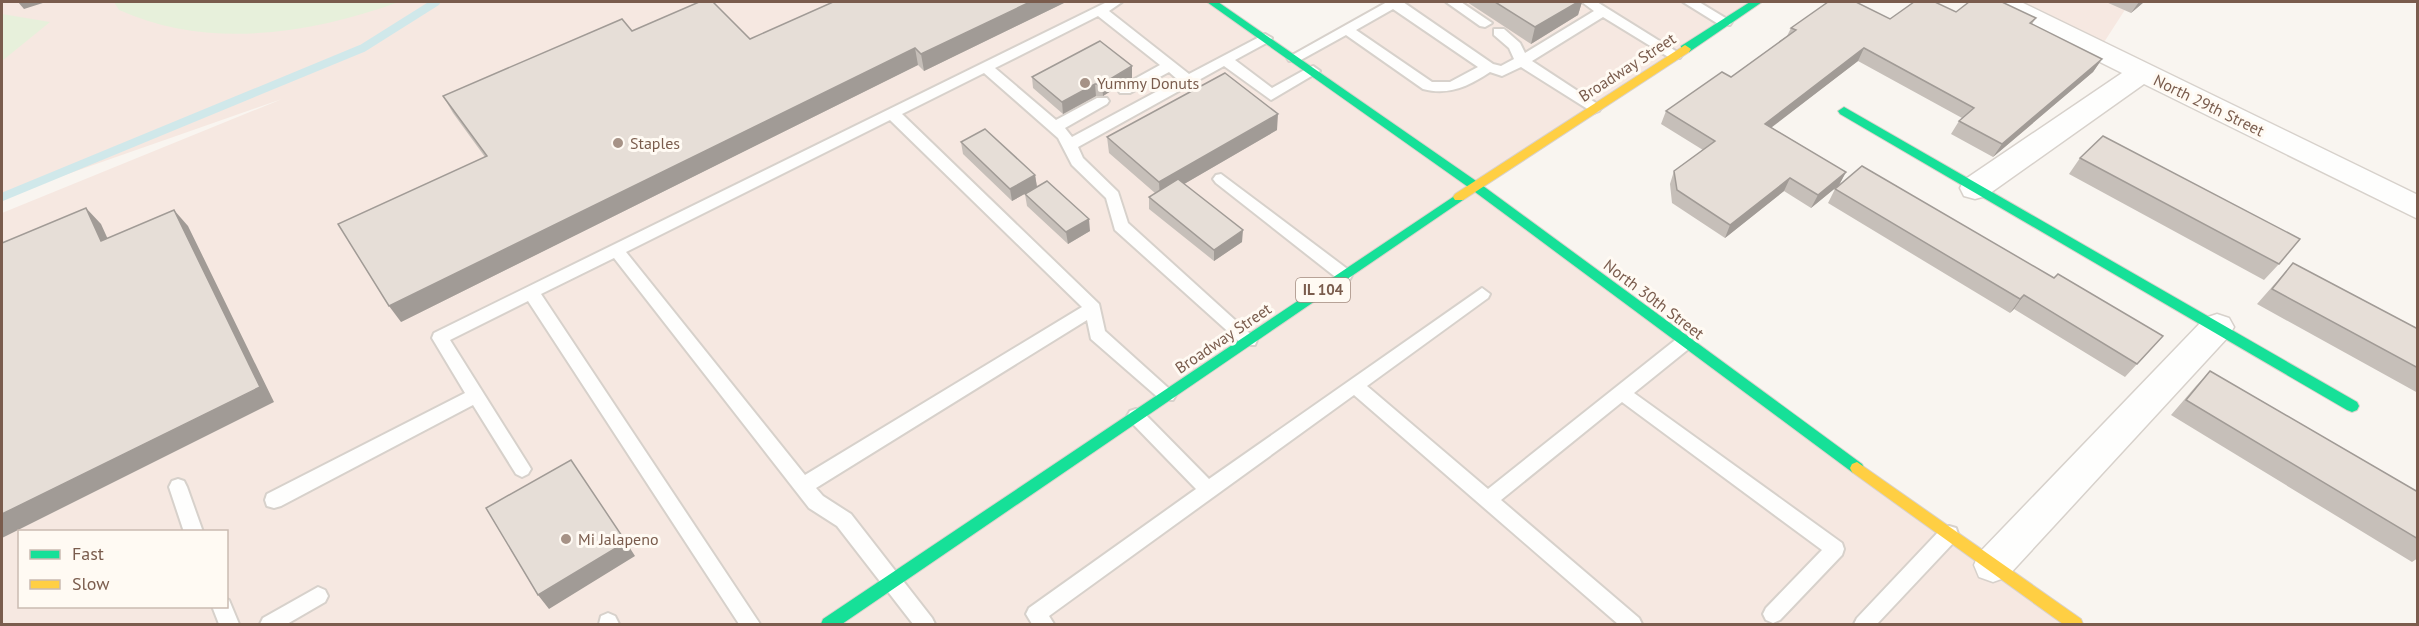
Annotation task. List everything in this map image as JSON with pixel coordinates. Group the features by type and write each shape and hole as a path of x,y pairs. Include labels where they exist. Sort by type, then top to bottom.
{"street":[{"name":"North 30th Street","path":"1212,2 1475,186 1685,342 2075,624"},
{"name":"Broadway Street","path":"829,624 1475,186 1757,2"},
{"name":"North 29th Street","path":"2001,2 2418,208"},
{"path":"1975,188 2143,72"},
{"path":"1844,111 2352,406"},
{"path":"1993,566 2217,327"}],"lane":[{"path":"522,469 440,338 1116,2"},
{"path":"1294,58 1395,2 1488,68 1502,71 1604,11"},
{"path":"1453,2 1485,23"},
{"path":"1588,2 1675,55"},
{"path":"1690,2 1725,22"},
{"path":"1099,10 1188,80"},
{"path":"1346,29 1428,86 1441,89 1456,86 1488,68"},
{"path":"1499,32 1515,46 1521,61 1594,108"},
{"path":"1070,145 1265,38"},
{"path":"1225,60 1271,95 1313,71"},
{"path":"1125,90 1170,66"},
{"path":"986,67 1055,127 1070,145 1077,161 1113,196 1121,226 1249,340"},
{"path":"1055,127 1102,101"},
{"path":"892,113 1093,308 1097,334 1167,395"},
{"path":"1221,179 1344,275"},
{"path":"616,250 816,502 844,520 925,624"},
{"path":"531,292 750,624"},
{"path":"1044,624 1036,614 1482,294"},
{"path":"803,486 1093,308"},
{"path":"1488,500 1685,342"},
{"path":"1354,386 1632,624"},
{"path":"1622,393 1835,549 1773,614"},
{"path":"274,500 476,395"},
{"path":"1136,416 1209,490"},
{"path":"178,488 194,530"},
{"path":"1864,624 1949,534"},
{"path":"270,624 318,596"},
{"path":"223,608 228,624"}],"shaded area":[{"path":"2,2 1212,2 1289,55 1384,2 1757,2 1476,186 2075,624 2,624 2,213 282,99 2,197"},
{"path":"2001,2 2130,2 2099,50"}],"green space":[{"path":"114,2 399,2 365,13 295,29 259,33 223,33 188,30 153,22 119,10"},
{"path":"2,14 50,22 2,61"}],"building":[{"name":"Staples","path":"699,2 713,2 750,39 833,2 1030,2 921,54 915,48 389,306 338,224 487,156 443,96 622,19 632,31"},
{"path":"1495,2 1578,2 1535,27"},
{"path":"1828,2 1856,2 1890,19 1914,2 1935,2 1956,12 1969,2 2002,2 2036,18 2030,23 2102,59 2002,144 1959,121 1974,108 1864,48 1765,124 1846,172 1818,195 1790,178 1730,225 1677,190 1674,171 1715,141 1666,111 1722,72 1731,77 1796,30 1791,28"},
{"path":"1100,41 1132,66 1102,84 1095,84 1062,102 1032,77"},
{"path":"1225,73 1278,114 1159,182 1107,137"},
{"path":"985,129 1035,175 1010,189 961,142"},
{"path":"2103,136 2300,239 2279,264 2080,158"},
{"path":"1862,166 2054,278 2058,274 2163,336 2137,364 2024,295 2020,299 1835,189"},
{"path":"1178,179 1243,230 1214,250 1149,197"},
{"path":"1047,181 1089,219 1066,232 1025,194"},
{"path":"86,208 101,241 174,210 260,387 2,514 2,243"},
{"path":"2293,263 2418,329 2418,368 2272,289"},
{"path":"2210,371 2418,492 2418,539 2186,400"},
{"name":"Mi Jalapeno","path":"571,460 626,542 538,595 486,508"}],"waterway":[{"path":"2,197 363,48 436,2"}],"traffic: fast":[{"path":"1212,2 1475,186 1857,468"},
{"path":"1685,49 1757,2"},
{"path":"1844,111 2352,406"},
{"path":"829,624 1459,197"}],"traffic: slow":[{"path":"1459,197 1685,49"},
{"path":"1857,468 2075,624"}],"place":[{"name":"Yummy Donuts","path":"1085,83"},
{"name":"Staples","path":"618,143"},
{"name":"Mi Jalapeno","path":"566,539"}]}
